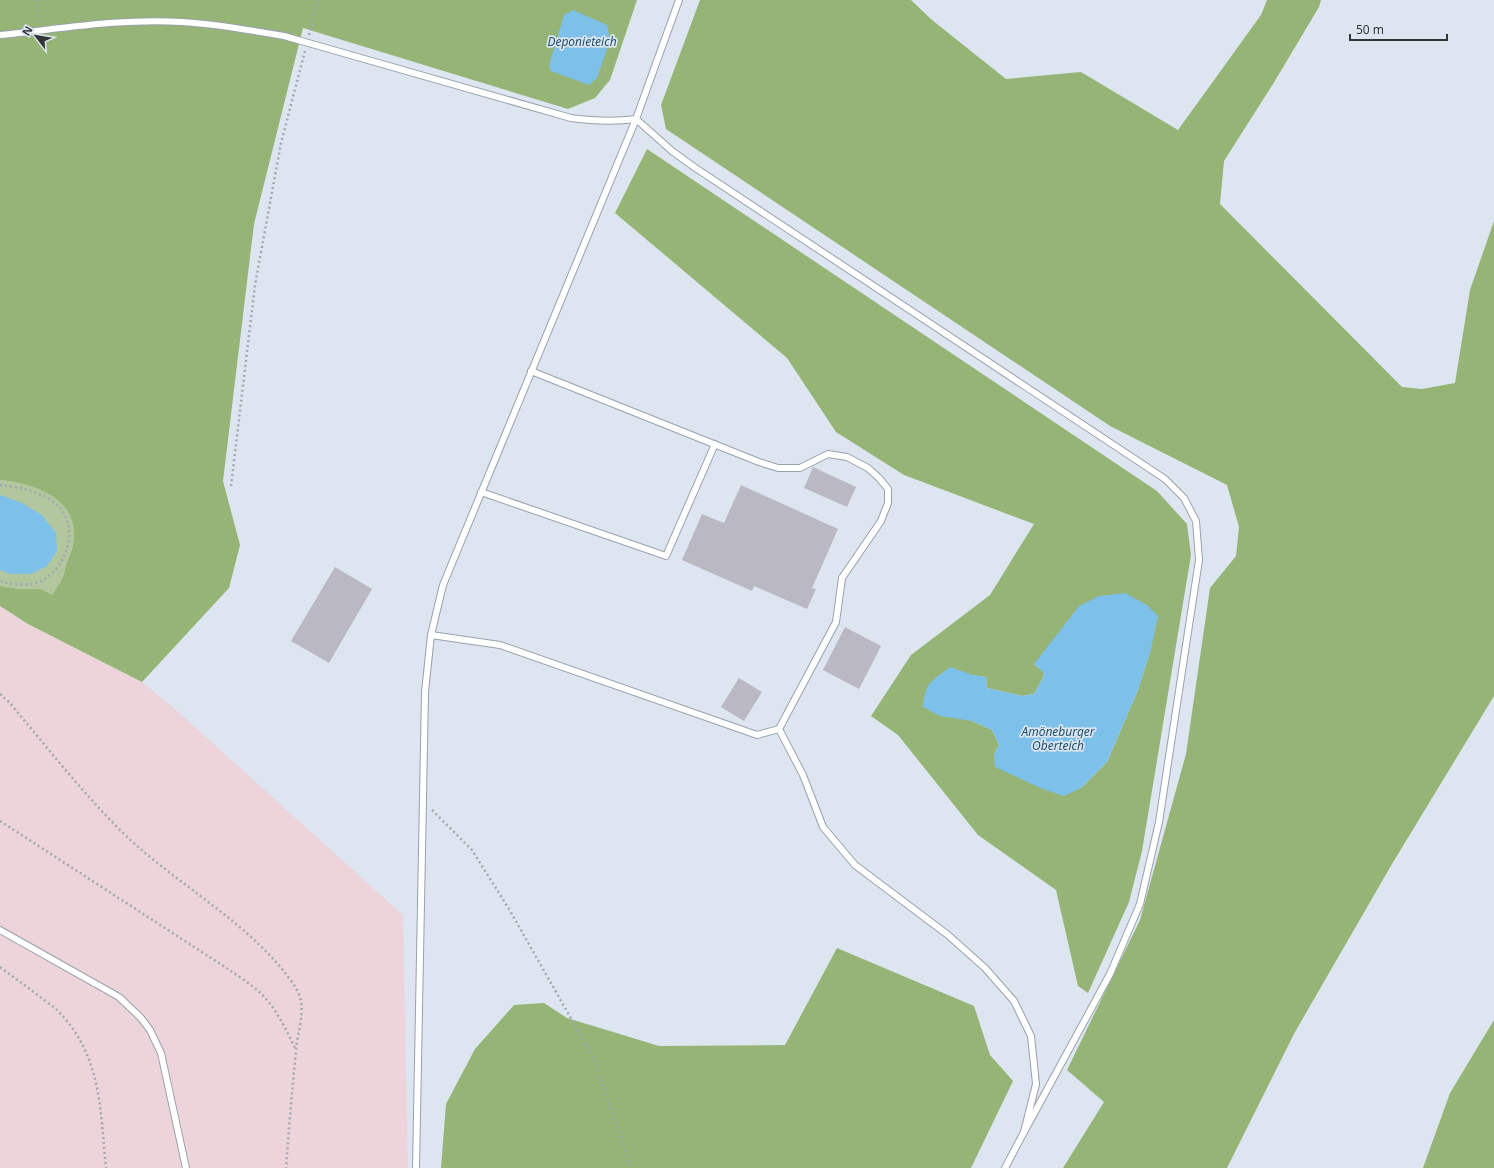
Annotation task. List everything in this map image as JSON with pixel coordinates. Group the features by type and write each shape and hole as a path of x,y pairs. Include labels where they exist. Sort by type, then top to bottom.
{"lane":[{"path":"416,1168 425,692 431,635 443,585 636,119 679,0"},
{"path":"0,35 117,22 180,22 236,27 284,36 571,118 595,121 636,119 694,167 1165,479 1184,498 1196,521 1199,560 1159,822 1140,904 1110,974 1006,1168"},
{"path":"431,635 500,646 757,735 780,729 836,622 842,578 881,521 888,503 888,489 879,478 868,468 846,457 828,454 800,468 778,468 759,462 531,370"},
{"path":"481,492 666,556 715,444"},
{"path":"780,729 803,775 823,827 855,865 948,935 985,968 1014,1001 1031,1036 1036,1084 1024,1132"},
{"path":"0,930 119,998 141,1018 156,1041 163,1059 186,1168"}],"path":[{"path":"37,0 40,31"},
{"path":"231,486 255,285 281,143 318,0"},
{"path":"0,485 24,489 50,500 59,507 65,516 69,534 66,553 56,569 49,575 33,584 0,581"},
{"path":"0,694 9,702 87,796 124,833 267,951 289,978 300,996 302,1015 296,1049 286,1168"},
{"path":"423,800 472,850 509,909 594,1059 631,1168"},
{"path":"0,821 228,968 248,983 270,1004 296,1049"},
{"path":"0,967 57,1010 69,1023 83,1044 97,1084 106,1168"}],"shaded area":[{"path":"0,606 28,624 142,682 175,709 403,915 408,1168 0,1168"}],"green space":[{"path":"0,0 637,0 610,80 595,98 568,109 303,28 254,224 223,481 240,545 229,588 142,682 28,624 0,606 0,586 20,589 41,589 52,595 64,574 73,547 74,529 70,516 63,505 53,497 28,485 0,480"},
{"path":"700,0 911,0 932,20 1006,79 1081,72 1178,130 1261,15 1267,0 1321,0 1319,7 1273,84 1224,161 1220,204 1402,387 1422,389 1455,383 1470,290 1494,221 1494,696 1392,864 1295,1032 1227,1168 1063,1168 1104,1102 1067,1070 1140,920 1186,754 1210,588 1236,556 1239,527 1227,485 1110,426 666,129 661,105"},
{"path":"647,149 1157,491 1187,524 1191,555 1142,851 1129,902 1088,993 1078,986 1056,890 978,835 898,735 871,716 911,655 990,595 1034,524 904,475 836,432 787,358 615,213","holes":["1151,649 1138,690 1107,762 1081,788 994,754 999,745 992,730 972,721 973,675 986,677 987,688 1022,696 1034,694 1043,678 1044,672 1034,664"]},
{"path":"0,480 28,485 41,490 63,505 70,516 74,529 73,547 63,577 52,596 41,589 20,589 0,586"},
{"path":"837,948 974,1006 990,1055 1013,1081 971,1168 441,1168 446,1104 475,1049 514,1005 544,1003 567,1018 659,1046 785,1045"},
{"path":"1494,1020 1494,1168 1423,1168 1450,1093"}],"water":[{"name":"Deponieteich","path":"573,10 607,25 610,40 597,78 589,85 551,71 549,66 564,15"},
{"path":"0,495 22,503 42,515 56,533 57,551 47,566 31,574 10,574 0,570"},
{"name":"Amöneburger Oberteich","path":"1125,593 1147,605 1158,616 1151,649 1138,690 1107,762 1081,788 1064,796 1043,789 995,767 994,754 999,745 992,730 972,721 940,716 923,707 926,692 930,683 950,667 973,675 986,677 987,688 1022,696 1034,694 1043,678 1044,673 1034,664 1079,606 1099,596"}],"building":[{"path":"813,467 856,487 847,507 804,488"},
{"path":"741,485 838,529 812,588 816,589 807,609 754,586 752,591 682,560 702,514 724,523"},
{"path":"335,567 372,589 329,663 291,641"},
{"path":"845,627 881,646 859,689 823,670"},
{"path":"739,678 762,692 744,721 721,707"}]}
